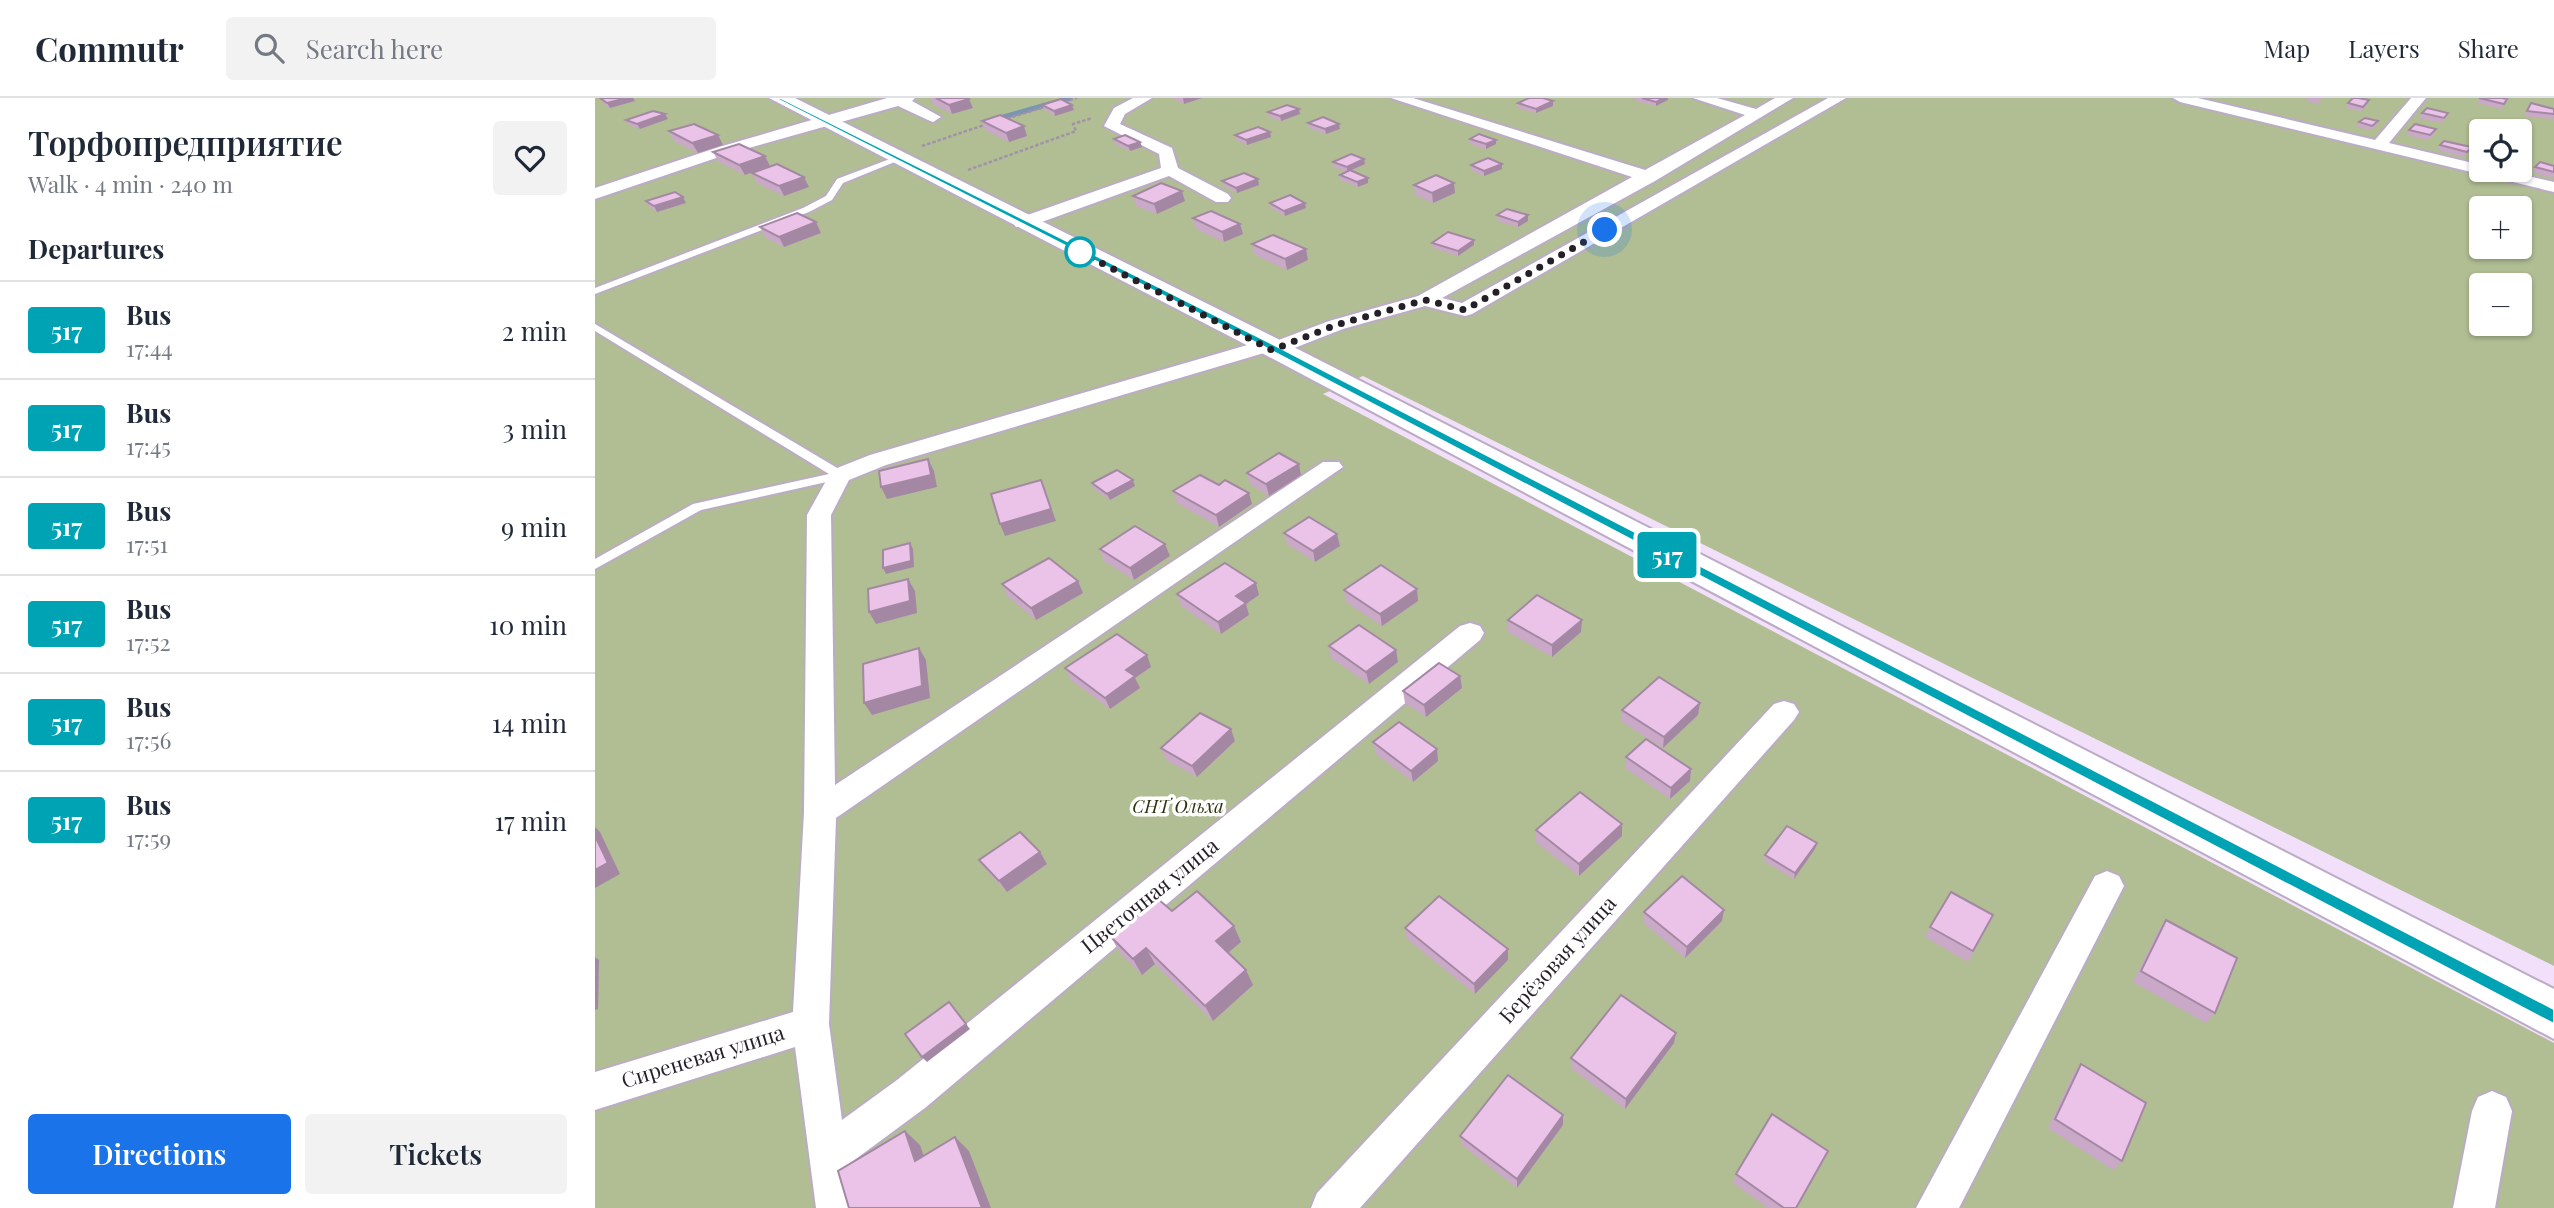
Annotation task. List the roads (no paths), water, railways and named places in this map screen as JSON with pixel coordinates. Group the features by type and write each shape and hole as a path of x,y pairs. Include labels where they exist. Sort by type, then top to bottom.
{"main road":[{"path":"779,98 822,120 907,154 1021,223 1270,348 2554,1015"}],"street":[{"path":"1145,98 1121,109 1112,120 1112,126 1166,150 1170,170"},
{"path":"1398,98 1649,177"},
{"path":"1700,98 1758,114"},
{"path":"837,1208 827,1155 811,1024 820,812 819,515 840,475 923,444 1270,348 1336,325 1425,300 1786,98"},
{"path":"1425,300 1465,310 1839,98"},
{"path":"2180,98 2203,100 2469,167"},
{"path":"2379,145 2419,98"},
{"path":"595,194 822,120 900,99 933,117"},
{"path":"1021,223 1170,170 1222,198"},
{"path":"2532,182 2554,187"},
{"path":"820,812 1331,467"},
{"name":"Цветочная улица","path":"827,1155 911,1094 1470,633"},
{"name":"Берёзовая улица","path":"1332,1208 1784,712"},
{"path":"1937,1208 2107,886"},
{"name":"Сиреневая улица","path":"595,1091 811,1024"},
{"path":"2474,1208 2492,1111"}],"lane":[{"path":"595,291 806,210 829,198 840,181 907,154"},
{"path":"595,327 840,475"},
{"path":"595,565 697,507 840,475"}],"waterway":[{"path":"993,120 1070,98"}],"park label":[{"name":"СНТ Ольха","path":"1178,807"}]}
